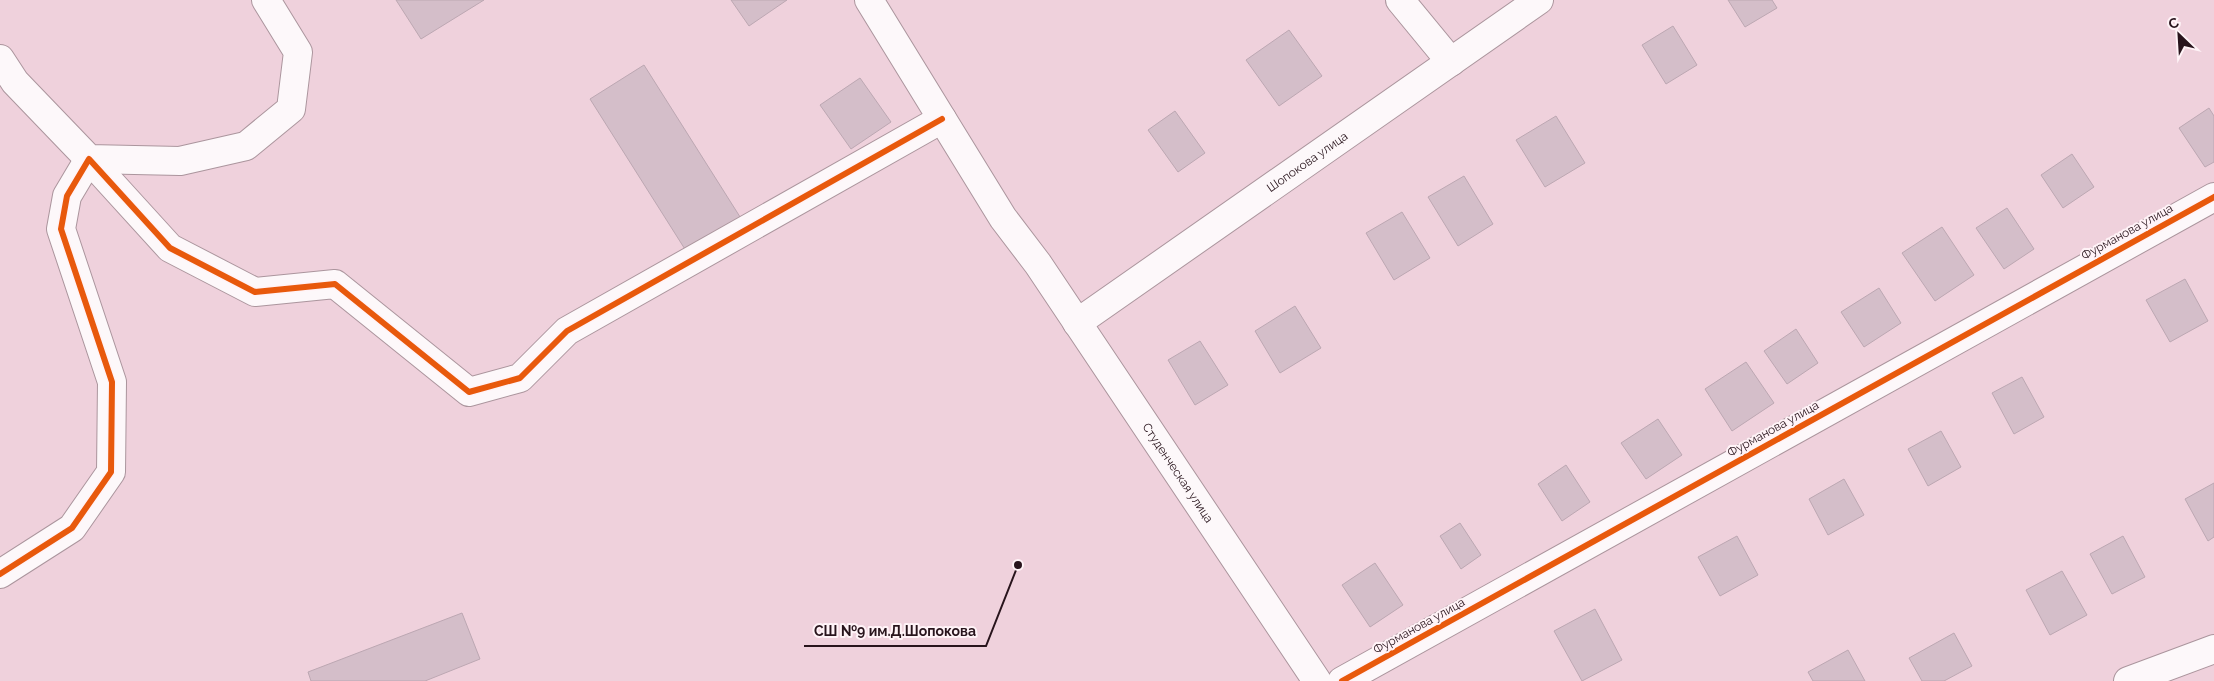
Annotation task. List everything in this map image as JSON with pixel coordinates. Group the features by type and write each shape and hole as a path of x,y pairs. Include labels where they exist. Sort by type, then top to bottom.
{"street":[{"path":"89,159 180,160 246,146 291,109 298,52 266,0"},
{"path":"0,59 15,82 89,159 170,248 255,292 335,284 469,392 520,378 567,331 942,120 869,0"},
{"path":"1400,0 1451,62"},
{"name":"Шопокова улица","path":"1077,323 1539,0"},
{"name":"Студенческая улица","path":"942,120 1003,218 1038,264 1317,681"},
{"path":"0,574 72,528 111,472 112,382 61,228 67,196 89,159"},
{"name":"Фурманова улица","path":"1342,681 2214,196"},
{"path":"2128,681 2214,649"}],"building":[{"path":"396,0 484,0 421,39"},
{"path":"731,0 787,0 749,26"},
{"path":"1728,0 1772,0 1777,8 1745,27"},
{"path":"1673,26 1697,65 1666,84 1642,45"},
{"path":"1289,30 1322,76 1279,106 1246,60"},
{"path":"644,65 742,220 688,254 590,99"},
{"path":"860,78 891,122 851,149 820,105"},
{"path":"2209,108 2214,116 2214,162 2205,167 2179,128"},
{"path":"1175,111 1205,153 1178,172 1148,130"},
{"path":"1556,116 1585,163 1545,187 1516,140"},
{"path":"2072,154 2094,187 2063,208 2041,175"},
{"path":"1464,176 1493,224 1458,246 1428,197"},
{"path":"2007,208 2034,249 2004,269 1976,228"},
{"path":"1402,212 1430,258 1394,280 1366,233"},
{"path":"1942,227 1974,275 1935,301 1902,253"},
{"path":"2185,279 2208,321 2170,342 2146,300"},
{"path":"1879,288 1901,323 1864,347 1841,312"},
{"path":"1295,306 1321,348 1280,373 1255,331"},
{"path":"1796,329 1818,363 1787,384 1764,351"},
{"path":"1200,341 1228,385 1195,405 1168,360"},
{"path":"1746,362 1774,403 1732,431 1705,389"},
{"path":"2022,377 2044,417 2014,434 1992,393"},
{"path":"1658,419 1682,455 1646,479 1621,443"},
{"path":"1941,431 1961,467 1928,486 1908,449"},
{"path":"1566,465 1590,502 1562,521 1538,484"},
{"path":"1844,479 1864,515 1828,535 1809,499"},
{"path":"2214,483 2214,537 2208,541 2185,499"},
{"path":"1460,523 1481,555 1461,569 1440,536"},
{"path":"1737,536 1758,575 1720,596 1698,557"},
{"path":"2123,536 2145,577 2112,594 2090,554"},
{"path":"1375,563 1403,605 1370,627 1342,585"},
{"path":"2062,571 2087,615 2050,635 2026,590"},
{"path":"1595,609 1622,660 1582,681 1554,631"},
{"path":"462,613 480,659 425,681 311,681 308,672"},
{"path":"1954,633 1972,666 1944,681 1922,681 1909,658"},
{"path":"1848,650 1865,681 1813,681 1808,672"}],"cycle path":[{"path":"0,574 72,528 111,472 112,382 61,229 67,196 89,159 170,248 255,292 335,284 469,392 520,378 567,331 942,119"},
{"path":"1342,681 2214,197"}],"place":[{"name":"СШ №9 им.Д.Шопокова","path":"1018,565"}]}
